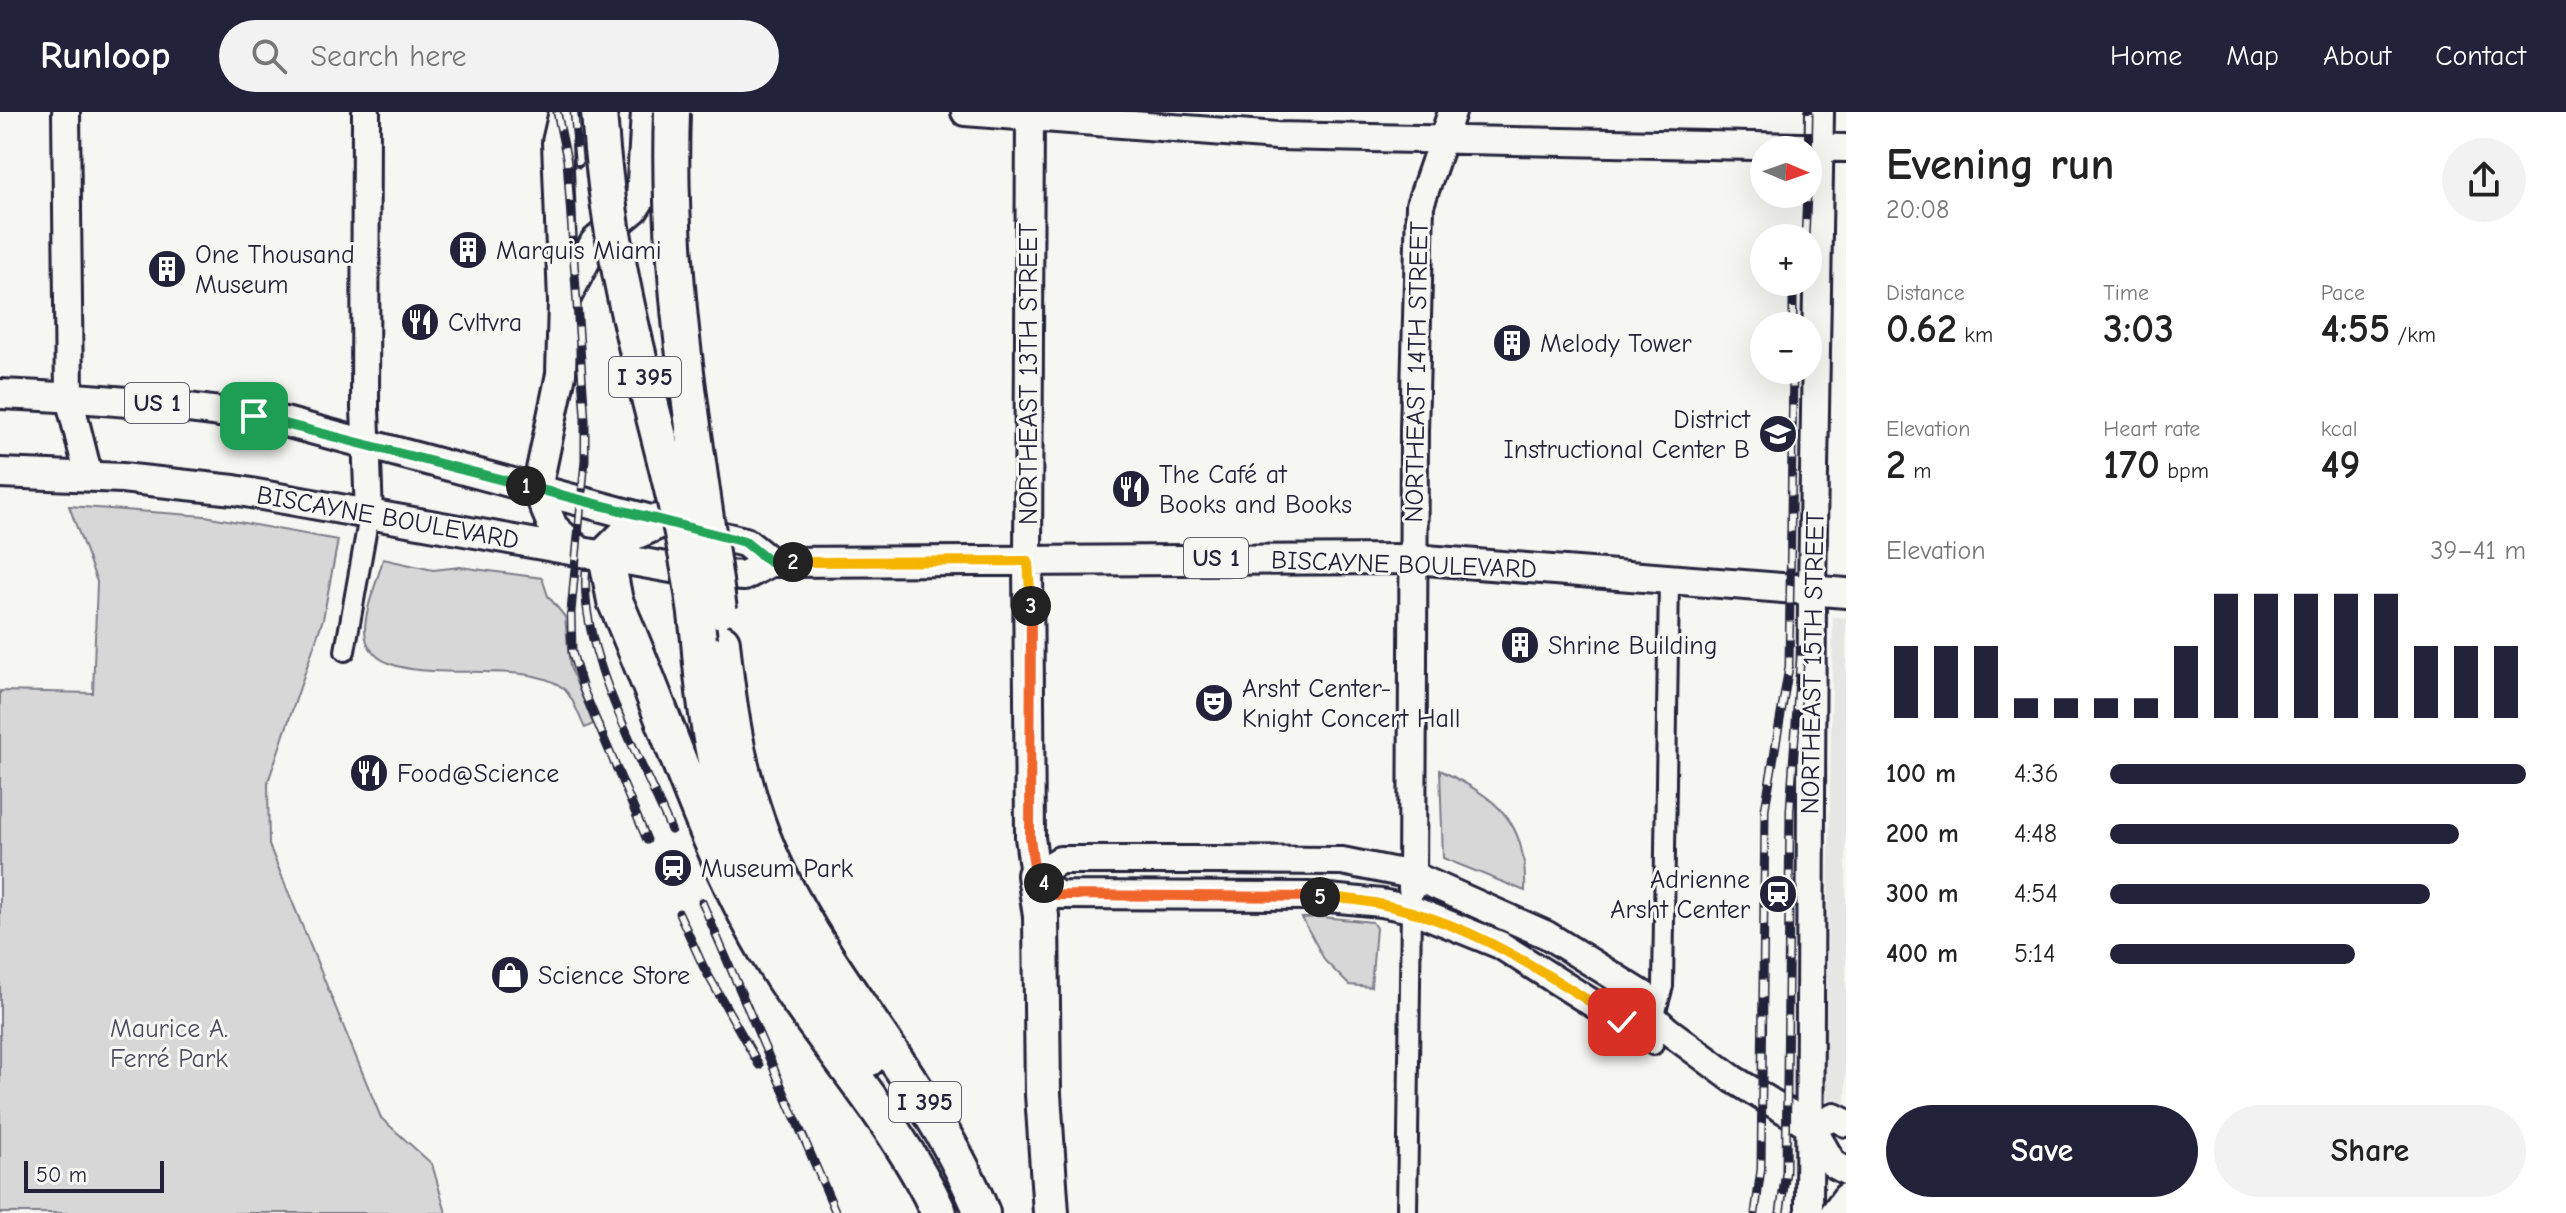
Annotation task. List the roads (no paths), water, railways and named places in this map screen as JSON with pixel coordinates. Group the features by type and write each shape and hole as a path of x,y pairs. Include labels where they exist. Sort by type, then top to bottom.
{"highway":[{"name":"I 395","path":"599,112 606,189 622,283 738,758 772,860 809,928 936,1118 982,1213"},
{"name":"I 395","path":"672,112 670,224 676,302 709,521 714,760 730,821 750,871 786,937 907,1119 954,1213"},
{"path":"657,522 592,552 606,571 615,601 742,909 785,979 916,1166 939,1213"},
{"path":"1035,875 1041,916 1043,1094 1051,1213"}],"main road":[{"path":"564,112 557,142 563,302 560,388 537,489 543,511 553,527 592,552"},
{"path":"563,302 595,242 634,209 641,198 646,112"},
{"name":"BISCAYNE BOULEVARD","path":"0,394 227,411 285,422 657,522 745,542 770,562"},
{"name":"BISCAYNE BOULEVARD","path":"0,473 197,485 705,574 744,576 770,562 1413,559 1846,593"},
{"name":"NORTHEAST 13TH STREET","path":"1028,561 1030,837 1035,875"}],"street":[{"path":"66,112 69,397 89,477"},
{"path":"345,651 369,516 365,445 366,112"},
{"path":"965,112 1237,134 1750,146"},
{"name":"NORTHEAST 14TH STREET","path":"1407,1213 1413,559 1420,205 1452,112"},
{"name":"NORTHEAST 15TH STREET","path":"1820,112 1820,136"},
{"name":"NORTHEAST 13TH STREET","path":"1028,561 1030,115"},
{"path":"1822,147 1846,148"},
{"name":"NORTHEAST 15TH STREET","path":"1809,1213 1812,1127 1809,1074 1812,590 1819,208"},
{"path":"1653,1045 1654,1018 1663,986 1669,579"},
{"path":"1654,1018 1622,1022 1500,945 1411,909 1337,897 1057,895 1035,875 1060,860 1342,861 1412,875 1547,935 1647,997 1654,1018 1733,1079 1812,1127 1833,1164 1846,1171"},
{"path":"1211,860 1211,895"},
{"path":"1812,1127 1834,1117 1846,1123"},
{"path":"1834,1213 1846,1197"}],"railway":[{"path":"557,112 567,160 585,419 585,460 571,612 572,652 583,689 647,840"},
{"path":"574,112 579,164"},
{"path":"1809,112 1809,136"},
{"path":"1806,208 1806,224"},
{"path":"1793,296 1793,312"},
{"path":"1755,1213 1761,1169 1765,809 1789,667 1793,384"},
{"path":"586,571 586,602 601,668 671,830"},
{"path":"1780,1213 1786,1172 1790,810 1801,650"},
{"path":"702,902 836,1213"},
{"path":"679,913 703,966 759,1065"}],"place":[{"name":"Marquis Miami","path":"468,250"},
{"name":"One Thousand Museum","path":"167,269"},
{"name":"Cvltvra","path":"420,322"},
{"name":"Melody Tower","path":"1512,343"},
{"name":"District Instructional Center B","path":"1778,434"},
{"name":"The Café at Books and Books","path":"1131,489"},
{"name":"Shrine Building","path":"1520,645"},
{"name":"Arsht Center- Knight Concert Hall","path":"1214,703"},
{"name":"Food@Science","path":"369,773"},
{"name":"Museum Park","path":"673,868"},
{"name":"Adrienne Arsht Center","path":"1778,894"},
{"name":"Science Store","path":"510,975"}],"park label":[{"name":"Maurice A. Ferré Park","path":"169,1043"}]}
